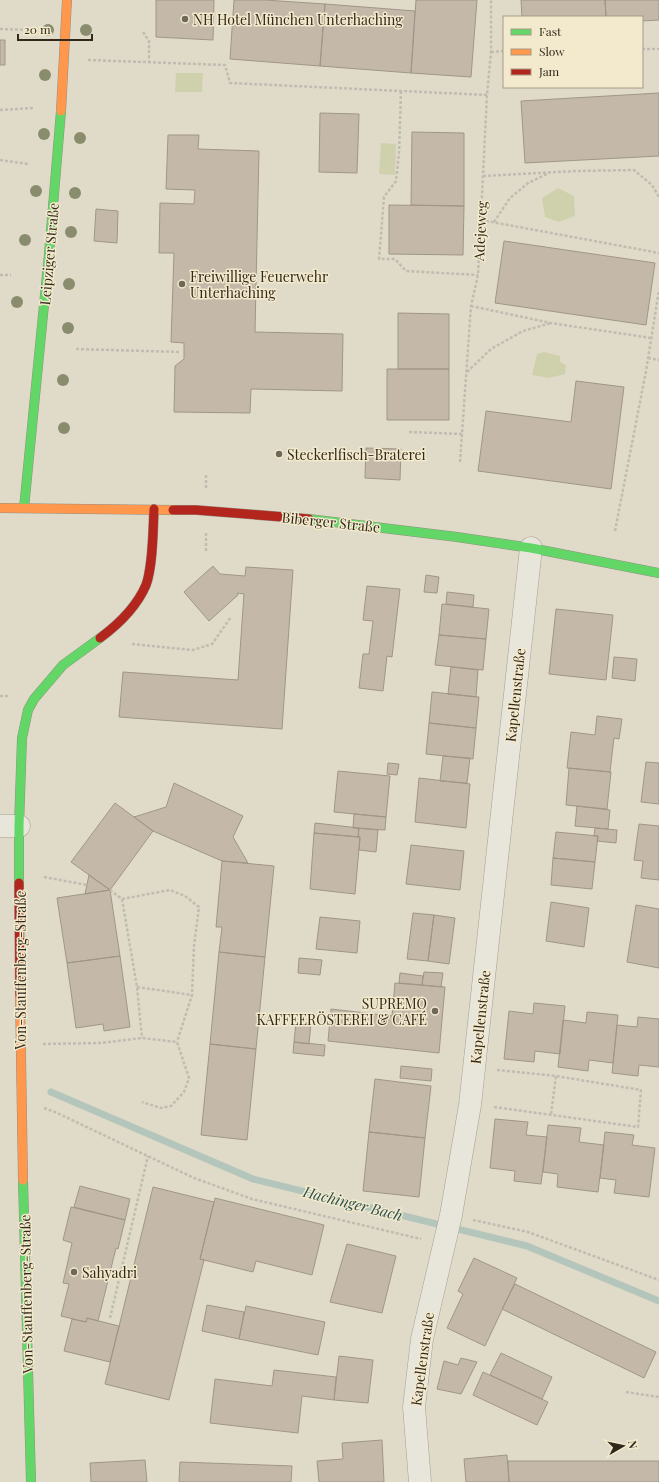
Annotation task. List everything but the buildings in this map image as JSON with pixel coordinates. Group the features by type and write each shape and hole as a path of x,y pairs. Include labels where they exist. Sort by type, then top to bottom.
{"main road":[{"name":"Leipziger Straße","path":"24,508 52,217 64,58 66,0"},
{"name":"Biberger Straße","path":"0,508 216,511 320,520 531,548 659,573"},
{"name":"Von-Stauffenberg-Straße","path":"31,1482 21,1101 9,826 22,738 28,710 34,699 63,665 115,627 138,599 146,584 151,558 154,509"}],"street":[{"name":"Kapellenstraße","path":"420,1482 414,1407 422,1339 448,1229 470,1104 531,548"}],"path":[{"name":"Adejeweg","path":"460,462 472,306 478,275 487,95 491,52 491,0"},
{"path":"0,29 36,29"},
{"path":"143,32 149,41 149,62"},
{"path":"643,49 659,49"},
{"path":"491,52 503,51"},
{"path":"64,58 226,65 230,83 487,95"},
{"path":"401,91 399,153 396,181 384,198 379,258 395,259 406,271 478,275"},
{"path":"0,110 33,108"},
{"path":"0,160 28,164"},
{"path":"483,176 550,172 634,170 652,185 659,197"},
{"path":"494,222 510,198 528,183 550,172"},
{"path":"481,220 659,253"},
{"path":"0,275 11,275"},
{"path":"615,531 648,358 659,290"},
{"path":"472,306 552,323 651,338"},
{"path":"466,372 491,349 510,338 523,331 552,323"},
{"path":"76,349 179,352"},
{"path":"648,358 659,360"},
{"path":"409,432 463,434"},
{"path":"115,627 133,645 194,650 212,644 231,617"},
{"path":"44,877 87,885"},
{"path":"110,890 122,898 170,890 185,896 199,907 194,946 192,995 178,1042 189,1078 184,1092 171,1106 161,1108 142,1102"},
{"path":"122,898 137,988 142,1038"},
{"path":"137,988 192,995"},
{"path":"58,1044 101,1043 142,1038 178,1042"},
{"path":"470,1104 638,1127 641,1090 556,1076 500,1070"},
{"path":"551,1114 556,1076"},
{"path":"21,1101 54,1111 194,1178 252,1199 448,1229 528,1232 659,1280"},
{"path":"110,1318 148,1156"},
{"path":"626,1392 659,1397"}],"green space":[{"path":"176,73 203,73 202,92 175,92"},
{"path":"381,143 396,144 395,175 379,174"},
{"path":"558,188 574,196 575,216 559,222 545,217 542,198"},
{"path":"544,352 560,356 560,362 566,365 565,374 549,378 532,375 537,354"}],"waterway":[{"name":"Hachinger Bach","path":"51,1092 253,1179 527,1246 659,1301"}],"traffic: fast":[{"path":"24,508 49,254 61,111"},
{"path":"309,519 457,537 531,548 659,573"},
{"path":"19,883 22,738 28,710 34,699 63,665 100,638"},
{"path":"23,1180 31,1482"}],"traffic: slow":[{"path":"61,111 67,0"},
{"path":"0,508 173,510"},
{"path":"20,995 23,1180"}],"traffic: jam":[{"path":"100,638 127,614 138,600 146,585 151,558 154,509"},
{"path":"173,510 196,510 309,519"},
{"path":"19,883 20,995"}],"place":[{"name":"NH Hotel München Unterhaching","path":"185,19"},
{"name":"Freiwillige Feuerwehr Unterhaching","path":"182,284"},
{"name":"Steckerlfisch-Braterei","path":"279,454"},
{"name":"SUPREMO KAFFEERÖSTEREI & CAFÉ","path":"435,1011"},
{"name":"Sahyadri","path":"74,1272"}]}
